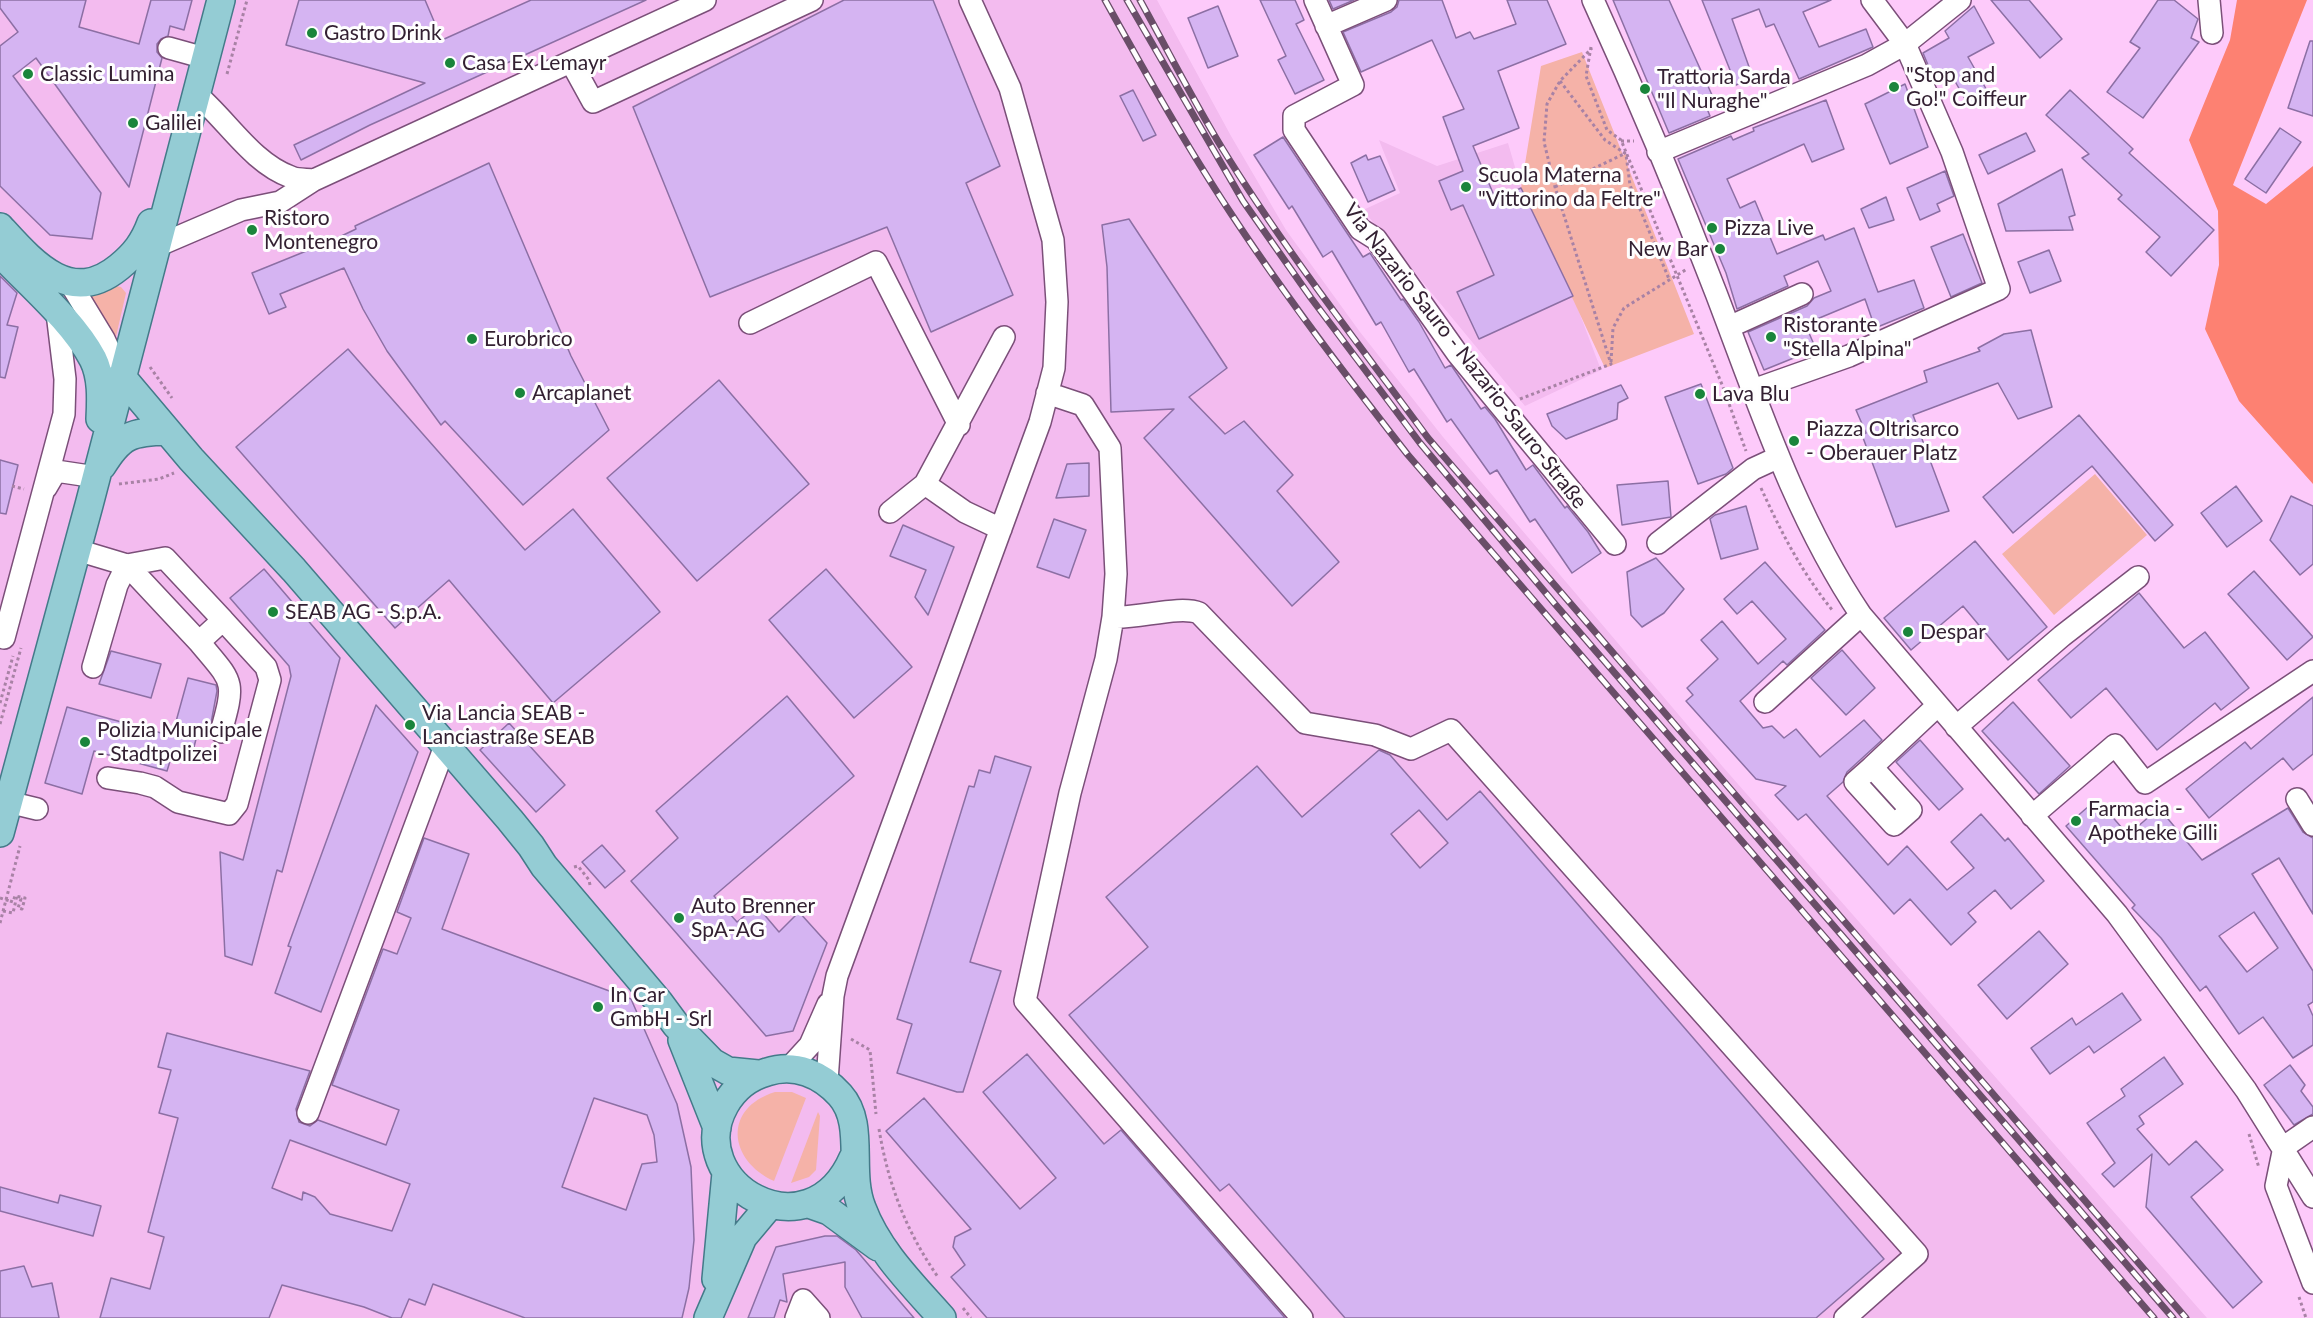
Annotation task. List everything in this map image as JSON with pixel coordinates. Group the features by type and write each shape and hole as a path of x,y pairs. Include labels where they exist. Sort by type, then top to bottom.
{"main road":[{"path":"0,833 96,477 220,0"},
{"path":"0,227 38,266 70,283 92,282 113,272 134,255 146,237 176,171"},
{"path":"0,253 57,313 93,360 99,381 101,401 96,477"},
{"path":"121,376 167,431 282,556 531,846 544,866 676,1025 720,1068 758,1074 789,1068 809,1072 827,1081 847,1103 855,1125 853,1158 855,1186 862,1208 886,1254"},
{"path":"96,477 112,450 124,438 141,432 167,431"},
{"path":"676,1025 717,1128"},
{"path":"758,1074 734,1092 721,1113 717,1128 717,1142 726,1173 737,1188 768,1206 798,1207 809,1204 835,1189 846,1174 853,1158"},
{"path":"711,1310 726,1173"},
{"path":"809,1204 828,1211 886,1254 950,1310"},
{"path":"711,1310 743,1237 768,1206"}],"street":[{"path":"157,246 241,210 280,202 314,180 705,0"},
{"path":"571,62 593,102 812,0"},
{"path":"827,1081 833,996 837,976 1040,422 1054,368 1057,302 1053,240 1010,88 970,0"},
{"name":"Via Nazario Sauro - Nazario-Sauro-Straße","path":"1315,0 1353,86 1294,116 1294,130 1360,229 1376,239 1457,353 1615,544"},
{"path":"1326,26 1386,0"},
{"path":"1593,0 1704,260 1779,457 1826,558 1861,615 2117,914 2246,1090 2313,1197"},
{"path":"1753,390 1849,356 1999,289 1975,213 1952,152 1905,44 1872,0"},
{"path":"1656,147 1867,65 1905,44 1960,0"},
{"path":"2210,0 2212,33"},
{"path":"169,48 205,58"},
{"path":"196,94 217,112 261,158 291,177 314,180"},
{"path":"750,322 876,262 959,425"},
{"path":"70,283 104,339 121,376"},
{"path":"1729,327 1802,294"},
{"path":"4,638 64,414 64,369 57,313"},
{"path":"890,512 925,484 959,425 1004,337"},
{"path":"1047,393 1083,405 1110,448 1116,574 1113,617 1106,659 1070,793 1025,1001 1302,1318"},
{"path":"1658,543 1753,469 1779,457"},
{"path":"43,494 56,471 96,477"},
{"path":"925,484 965,512 1001,529"},
{"path":"76,550 127,565 165,558 266,667 270,680 237,804 229,814 178,802 155,787 108,778"},
{"path":"127,565 199,642 228,677 231,687 221,732"},
{"path":"93,668 117,585 127,565"},
{"path":"1956,727 2062,636 2138,577"},
{"path":"1113,617 1133,618 1184,610 1199,613 1305,723 1375,735 1411,749 1451,730 1917,1254 1845,1318"},
{"path":"1765,702 1861,615"},
{"path":"199,642 223,620"},
{"path":"2032,816 2115,745 2145,783 2313,671"},
{"path":"1872,767 1937,706"},
{"path":"308,1113 445,746"},
{"path":"2297,800 2313,825"},
{"path":"8,802 37,809"},
{"path":"789,1068 810,1045 817,1025 833,996"},
{"path":"2313,1127 2284,1148 2276,1186 2313,1283"},
{"path":"796,1318 803,1300 819,1318"}],"path":[{"path":"1611,364 1555,187 1544,142 1544,122 1546,104 1560,81 1592,48 1614,47"},
{"path":"1560,81 1605,140 1626,154"},
{"path":"1656,147 1621,140 1626,154 1630,186 1670,279"},
{"path":"1555,187 1626,154"},
{"path":"1611,364 1613,328 1624,308 1704,260"},
{"path":"1500,407 1611,364"},
{"path":"0,898 14,902 15,896 25,898 22,909 18,908 21,899 16,898 13,913 3,911"},
{"path":"830,1030 870,1050 876,1116"},
{"path":"878,1127 884,1161 916,1245 940,1280"},
{"path":"950,1310 971,1318"}],"shaded area":[{"path":"0,0 1157,0 1231,136 1286,230 1360,332 1443,437 1723,767 2207,1318 0,1318"},
{"path":"2237,0 2307,0 2233,185 2266,204 2313,166 2313,484 2239,401 2205,329 2219,265 2218,211 2189,140 2230,40"},
{"path":"1582,52 1623,155 1626,154 1628,167 1694,334 1605,368 1521,188 1541,66"},
{"path":"1379,140 1437,166 1508,143 1521,188 1573,296 1601,370 1525,406 1363,210 1400,193"},
{"path":"116,286 121,287 126,293 115,341 87,296"},
{"path":"2095,474 2147,535 2054,615 2002,554"},
{"path":"775,1092 792,1092 806,1098 774,1181 759,1172 747,1160 740,1148 738,1135 740,1122 746,1110 758,1100"},
{"path":"818,1112 820,1116 816,1170 809,1177 791,1183"}],"building":[{"path":"0,0 86,0 79,27 139,44 151,0 192,0 184,30 170,26 168,36 157,44 157,52 162,58 129,187 36,58 13,76 101,193 92,239 50,235 0,186 0,46 18,32 0,8"},
{"path":"299,0 425,0 442,40 531,0 646,0 370,125 301,160 294,145 425,83 286,45"},
{"path":"844,0 933,0 1000,166 966,183 1013,295 931,332 887,227 710,297 633,107"},
{"path":"1260,0 1295,0 1304,20 1296,24 1324,80 1295,94 1278,60 1286,56"},
{"path":"1329,0 1354,0 1333,9"},
{"path":"1399,0 1442,0 1456,38 1470,32 1474,39 1516,24 1507,0 1547,0 1566,44 1498,71 1519,128 1473,146 1496,200 1521,188 1573,296 1479,339 1457,292 1494,275 1463,205 1451,210 1439,181 1463,171 1443,117 1464,109 1432,40 1361,72 1343,32 1391,12 1397,7"},
{"path":"1613,0 1669,0 1712,95 1703,99 1710,116 1669,133"},
{"path":"1702,0 1831,0 1803,12 1819,47 1866,29 1873,47 1799,79 1774,24 1766,27 1759,9 1732,19 1753,78 1736,85"},
{"path":"1991,0 2029,0 2062,39 2040,58"},
{"path":"2158,0 2174,0 2198,19 2191,38 2199,42 2143,118 2107,92 2140,48 2130,42"},
{"path":"1218,6 1238,56 1208,68 1188,18"},
{"path":"1974,6 1994,43 1968,57 1989,94 1969,106 1948,69 1933,77 1923,53 1949,38 1945,31"},
{"path":"2310,41 2313,41 2313,116 2288,108"},
{"path":"1905,84 1928,147 1890,164 1865,104"},
{"path":"1133,90 1156,135 1143,141 1120,96"},
{"path":"2070,90 2133,149 2129,153 2214,230 2171,276 2146,252 2160,237 2118,199 2122,195 2082,158 2089,154 2046,115"},
{"path":"1826,100 1844,149 1812,162 1804,144 1727,179 1740,208 1755,201 1777,254 1823,235 1825,240 1854,228 1878,292 1914,280 1924,308 1875,328 1865,299 1805,324 1816,349 1764,370 1748,332 1807,306 1814,298 1831,291 1818,261 1784,276 1788,286 1737,309 1726,273 1678,159 1731,136 1733,140 1754,131 1753,128"},
{"path":"2280,128 2301,142 2266,193 2245,179"},
{"path":"2026,133 2035,151 1988,174 1979,155"},
{"path":"1283,137 1363,257 1370,253 1401,300 1403,299 1445,368 1451,365 1481,409 1485,407 1495,419 1526,470 1533,465 1565,508 1567,506 1588,532 1601,553 1572,573 1535,519 1530,522 1497,470 1490,474 1451,419 1447,422 1414,369 1409,372 1381,322 1376,325 1332,251 1323,257 1292,206 1289,209 1254,155"},
{"path":"1366,155 1368,160 1380,156 1395,190 1368,202 1351,163"},
{"name":"Eurobrico","path":"489,163 571,356 609,430 523,505 445,421 441,425 387,351 363,309 344,268 280,294 286,307 269,314 252,273 331,241 356,229 355,226"},
{"path":"2062,169 2075,215 2069,217 2073,230 2006,231 1998,204"},
{"path":"1945,171 1954,196 1937,204 1940,211 1920,220 1907,188"},
{"path":"1886,197 1894,220 1869,228 1861,209"},
{"path":"1129,219 1227,368 1189,397 1225,434 1244,421 1293,475 1277,491 1339,562 1292,606 1144,438 1174,409 1111,412 1107,267 1102,225"},
{"path":"1963,234 1982,283 1951,297 1931,247"},
{"path":"2049,250 2061,281 2030,293 2018,262"},
{"path":"0,276 17,293 7,325 18,327 5,378 0,377"},
{"path":"2031,330 2052,407 2018,419 1998,383 1913,415 1949,511 1896,527 1862,435 1866,433 1856,410 1927,382 1924,371 1980,351 1978,348 2004,334"},
{"path":"348,349 525,550 573,509 660,612 553,703 449,580 395,628 236,447"},
{"path":"719,380 809,484 697,581 607,478"},
{"path":"1701,384 1733,468 1726,474 1698,484 1665,397"},
{"path":"1621,385 1628,398 1618,403 1617,419 1566,439 1552,426 1547,414"},
{"path":"2079,415 2173,525 2155,541 2092,466 2013,533 1983,497"},
{"path":"0,460 18,465 6,514 0,513"},
{"path":"1089,463 1089,496 1056,498 1067,464"},
{"path":"1668,481 1671,517 1622,525 1617,485"},
{"path":"2236,486 2262,521 2227,547 2201,513"},
{"path":"2291,496 2313,506 2313,564 2300,575 2270,540"},
{"path":"1746,506 1758,549 1721,559 1710,519 1715,515"},
{"path":"1054,519 1086,530 1069,578 1037,567"},
{"path":"903,525 954,547 928,615 915,597 926,570 890,556"},
{"path":"1975,541 2047,627 2008,660 1963,606 1911,650 1884,618"},
{"path":"1656,558 1684,589 1664,613 1642,627 1631,615 1627,572"},
{"path":"1765,562 1825,630 1787,665 1783,661 1740,701 1763,728 1772,726 1784,738 1796,729 1820,757 1864,720 1882,740 1847,772 1843,782 1827,796 1888,865 1907,846 1947,890 1974,868 1951,842 1981,814 2005,841 2008,838 2044,881 2011,909 1995,890 1968,913 1976,922 1951,945 1910,899 1894,914 1806,814 1798,820 1775,795 1786,786 1756,779 1686,701 1693,695 1687,688 1718,659 1701,640 1722,621 1758,664 1786,639 1752,601 1737,614 1724,599"},
{"path":"264,569 340,658 282,872 277,870 252,965 225,956 220,852 243,860 291,676 289,666 230,598"},
{"path":"826,569 912,667 854,718 769,620"},
{"path":"2254,571 2313,637 2287,660 2228,594"},
{"path":"2139,593 2184,648 2205,632 2249,688 2221,710 2215,703 2157,750 2106,688 2071,718 2038,680"},
{"path":"1842,650 1875,688 1846,715 1811,678"},
{"path":"111,651 161,664 151,698 99,684"},
{"path":"188,678 216,685 217,691 209,734 198,731 190,763 171,758 167,771 94,751 82,794 45,783 67,707 172,736"},
{"path":"787,696 854,776 714,896 737,922 757,906 779,932 799,912 827,943 793,1031 766,1036 631,881 678,838 656,811"},
{"path":"2313,697 2313,754 2293,770 2283,758 2209,818 2186,789 2245,742 2251,749"},
{"path":"2013,702 2070,766 2039,794 1982,731"},
{"path":"376,705 418,752 321,1012 275,993 291,947 288,946"},
{"path":"509,723 565,785 536,812 480,750"},
{"path":"1920,740 1963,789 1939,810 1896,762"},
{"path":"1379,750 1390,755 1447,820 1480,791 1884,1259 1816,1318 1345,1318 1229,1184 1220,1191 1069,1015 1148,947 1106,897 1257,766 1302,817","holes":["1419,810 1448,843 1420,868 1391,834"]},
{"path":"995,756 1031,767 970,962 1001,971 963,1092 957,1092 897,1073 912,1024 897,1019 969,786 974,787 979,770 990,773"},
{"path":"2097,799 2128,835 2159,808 2202,860 2288,808 2303,832 2313,838 2313,914 2279,858 2252,874 2313,971 2313,1002 2308,1005 2313,1016 2313,1045 2293,1058 2263,1017 2239,1034 2206,986 2200,991 2161,938 2132,908 2135,905 2066,826","holes":["2254,912 2278,948 2247,972 2219,936"]},
{"path":"424,838 469,854 442,929 631,999 677,1104 691,1167 694,1240 689,1288 682,1318 525,1318 433,1284 425,1305 409,1299 401,1318 392,1318 364,1307 282,1285 269,1318 100,1318 111,1278 150,1289 164,1237 148,1232 178,1118 159,1113 171,1070 158,1067 167,1033 310,1071 296,1109 299,1122 310,1126 318,1120 386,1145 399,1110 332,1085 383,949 397,954 411,918 397,912","holes":["594,1098 647,1115 654,1135 657,1162 642,1164 626,1210 562,1187","290,1140 410,1184 392,1231 330,1214 315,1197 303,1192 302,1200 272,1188"]},
{"path":"602,845 625,871 605,888 582,862"},
{"path":"2039,931 2068,964 2007,1019 1978,985"},
{"path":"2122,993 2141,1020 2094,1053 2089,1046 2050,1074 2031,1048 2072,1018 2076,1025"},
{"path":"1027,1054 1104,1144 1121,1130 1285,1318 987,1318 951,1277 965,1265 953,1247 955,1237 971,1229 886,1131 924,1098 1020,1209 1056,1178 983,1092"},
{"path":"2164,1057 2183,1084 2139,1116 2144,1124 2137,1129 2169,1165 2196,1141 2223,1170 2191,1197 2262,1282 2233,1308 2146,1207 2152,1154 2114,1187 2102,1174 2115,1163 2087,1123 2125,1096 2121,1089"},
{"path":"2290,1065 2305,1085 2301,1091 2313,1107 2313,1114 2294,1125 2264,1085"},
{"path":"0,1187 58,1203 60,1195 101,1206 93,1236 0,1211"},
{"path":"825,1236 837,1236 856,1250 914,1318 862,1318 845,1287 845,1262 783,1274 787,1302 780,1300 774,1318 748,1318 776,1247"},
{"path":"24,1266 32,1287 52,1283 59,1318 0,1318 0,1271"}],"railway":[{"path":"1105,0 1181,134 1230,212 1316,335 1408,455 2154,1318"},
{"path":"1127,0 1243,201 1311,298 1420,443 1555,604 2173,1318"},
{"path":"1140,0 1201,112 1270,223 1428,438 2186,1318"}],"place":[{"name":"Gastro Drink","path":"312,33"},
{"name":"Casa Ex Lemayr","path":"450,63"},
{"name":"Classic Lumina","path":"28,74"},
{"name":"\"Stop and Go!\" Coiffeur","path":"1894,87"},
{"name":"Trattoria Sarda \"Il Nuraghe\"","path":"1645,89"},
{"name":"Galilei","path":"133,123"},
{"name":"Scuola Materna \"Vittorino da Feltre\"","path":"1466,187"},
{"name":"Pizza Live","path":"1712,228"},
{"name":"Ristoro Montenegro","path":"252,230"},
{"name":"New Bar","path":"1720,249"},
{"name":"Ristorante \"Stella Alpina\"","path":"1771,337"},
{"name":"Eurobrico","path":"472,339"},
{"name":"Arcaplanet","path":"520,393"},
{"name":"Lava Blu","path":"1700,394"},
{"name":"Piazza Oltrisarco - Oberauer Platz","path":"1794,441"},
{"name":"SEAB AG - S.p.A.","path":"273,612"},
{"name":"Despar","path":"1908,632"},
{"name":"Via Lancia SEAB - Lanciastraße SEAB","path":"410,725"},
{"name":"Polizia Municipale - Stadtpolizei","path":"85,742"},
{"name":"Farmacia - Apotheke Gilli","path":"2076,821"},
{"name":"Auto Brenner SpA-AG","path":"679,918"},
{"name":"In Car GmbH - Srl","path":"598,1007"}]}
